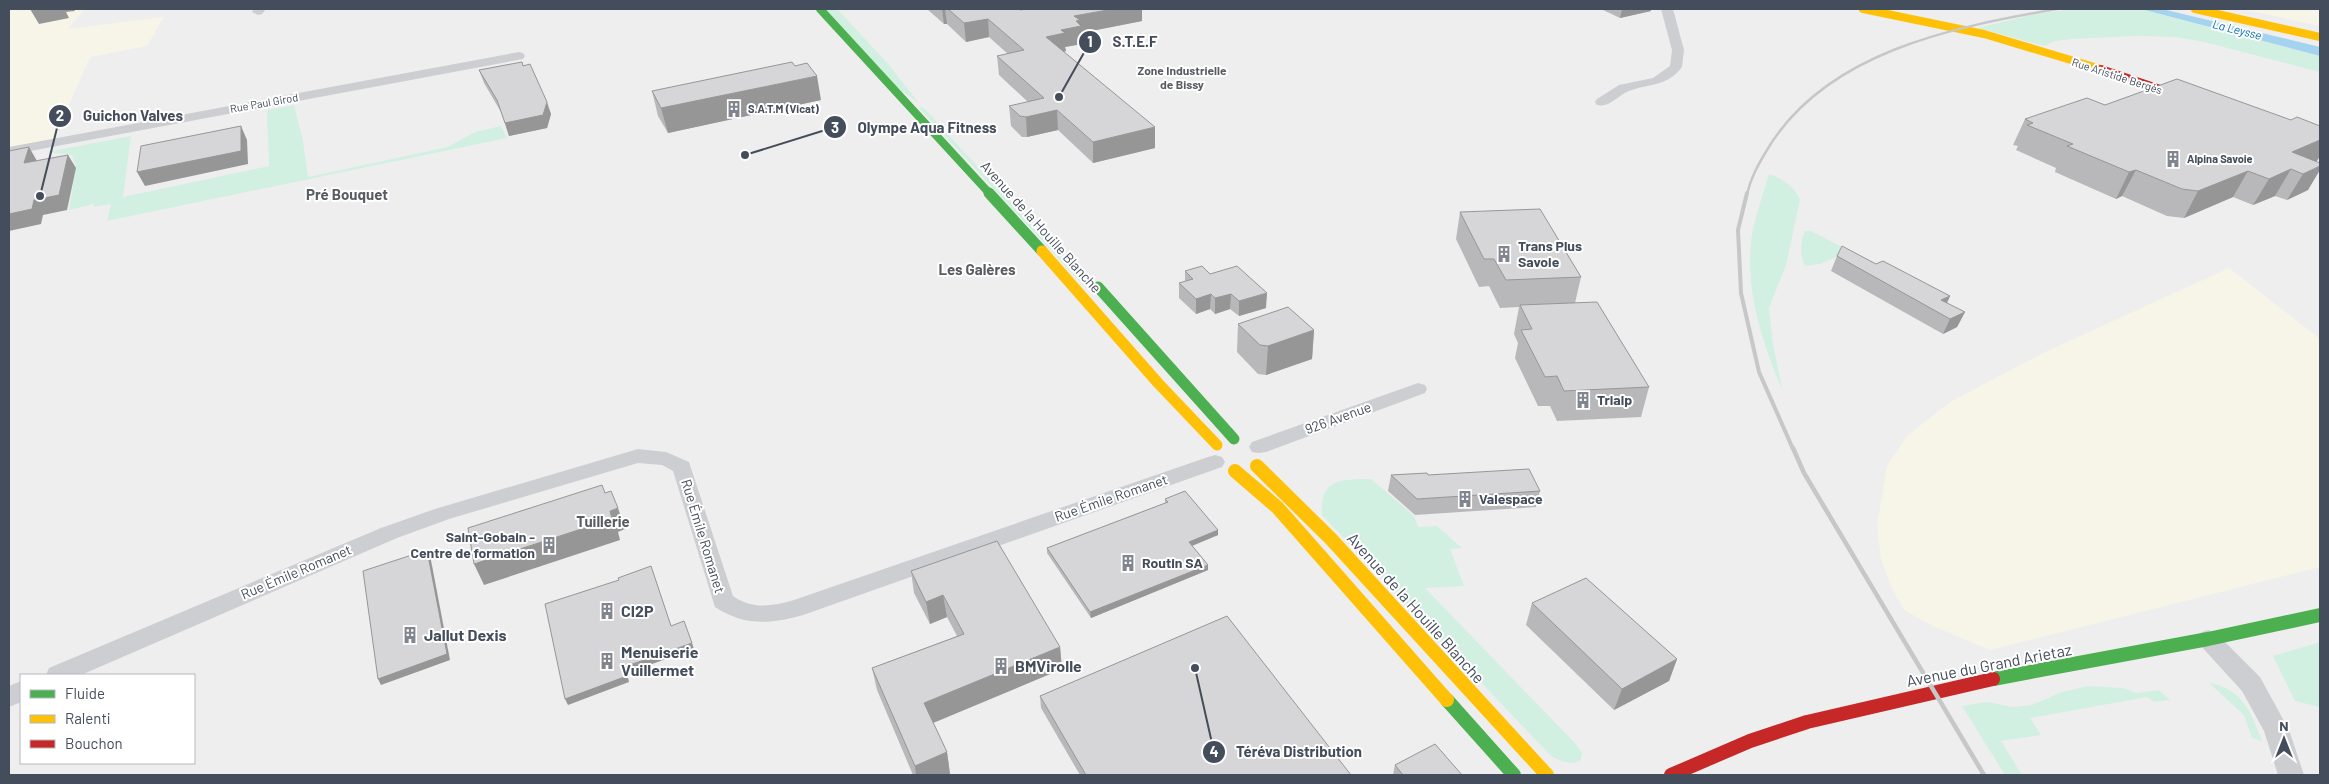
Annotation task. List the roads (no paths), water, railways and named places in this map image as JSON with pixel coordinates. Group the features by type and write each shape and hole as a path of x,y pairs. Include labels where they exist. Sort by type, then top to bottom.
{"main road":[{"name":"Avenue de la Houille Blanche","path":"820,9 1006,211 1158,383 1227,470 1236,471 1278,508 1514,775"},
{"name":"Rue Aristide Bergès","path":"1863,9 1957,25 2200,103"},
{"path":"2195,9 2320,37"},
{"path":"2222,9 2320,30"},
{"name":"Avenue de la Houille Blanche","path":"1091,280 1234,439 1248,441 1258,456 1331,538 1547,775"},
{"path":"1216,454 1234,439"},
{"path":"1236,471 1244,471 1258,456"},
{"name":"Avenue du Grand Arietaz","path":"1671,775 1750,741 1807,722 1963,684 2208,639 2320,614"}],"street":[{"path":"1602,102 1624,88 1656,81 1676,68 1678,50 1667,9"},
{"name":"Rue Paul Girod","path":"9,151 520,56"},
{"name":"926 Avenue","path":"1258,456 1418,389"},
{"name":"Rue Émile Romanet","path":"60,674 388,533 442,514 638,456 666,459 682,467 723,601 736,611 757,616 798,608 1216,454"},
{"path":"2208,639 2251,684 2276,730 2291,775"}],"water":[{"name":"La Leysse","path":"2141,9 2162,9 2320,47 2320,56"}],"railway":[{"path":"1747,194 1753,177 1767,150 1792,117 1822,89 1857,67 1895,50 1935,36 1976,25 2057,9"},
{"path":"1747,193 1738,230 1741,293 1759,372 1793,449"},
{"path":"1793,448 1804,473 1984,775"}],"place":[{"name":"S.T.E.F","path":"1059,97"},
{"name":"S.A.T.M (Vicat)","path":"734,109"},
{"name":"Olympe Aqua Fitness","path":"745,155"},
{"name":"Alpina Savoie","path":"2173,159"},
{"name":"Guichon Valves","path":"40,196"},
{"name":"Trans Plus Savoie","path":"1504,254"},
{"name":"Trialp","path":"1583,400"},
{"name":"Valespace","path":"1465,499"},
{"name":"Saint-Gobain - Centre de formation","path":"549,545"},
{"name":"Routin SA","path":"1128,563"},
{"name":"CI2P","path":"607,611"},
{"name":"Jallut Dexis","path":"410,635"},
{"name":"Menuiserie Vuillermet","path":"607,661"},
{"name":"BMVirolle","path":"1001,666"},
{"name":"Téréva Distribution","path":"1195,668"}],"district":[{"name":"Zone Industrielle de Bissy","path":"1182,78"},
{"name":"Pré Bouquet","path":"347,195"},
{"name":"Les Galères","path":"977,270"},
{"name":"Tuillerie","path":"603,522"}]}
